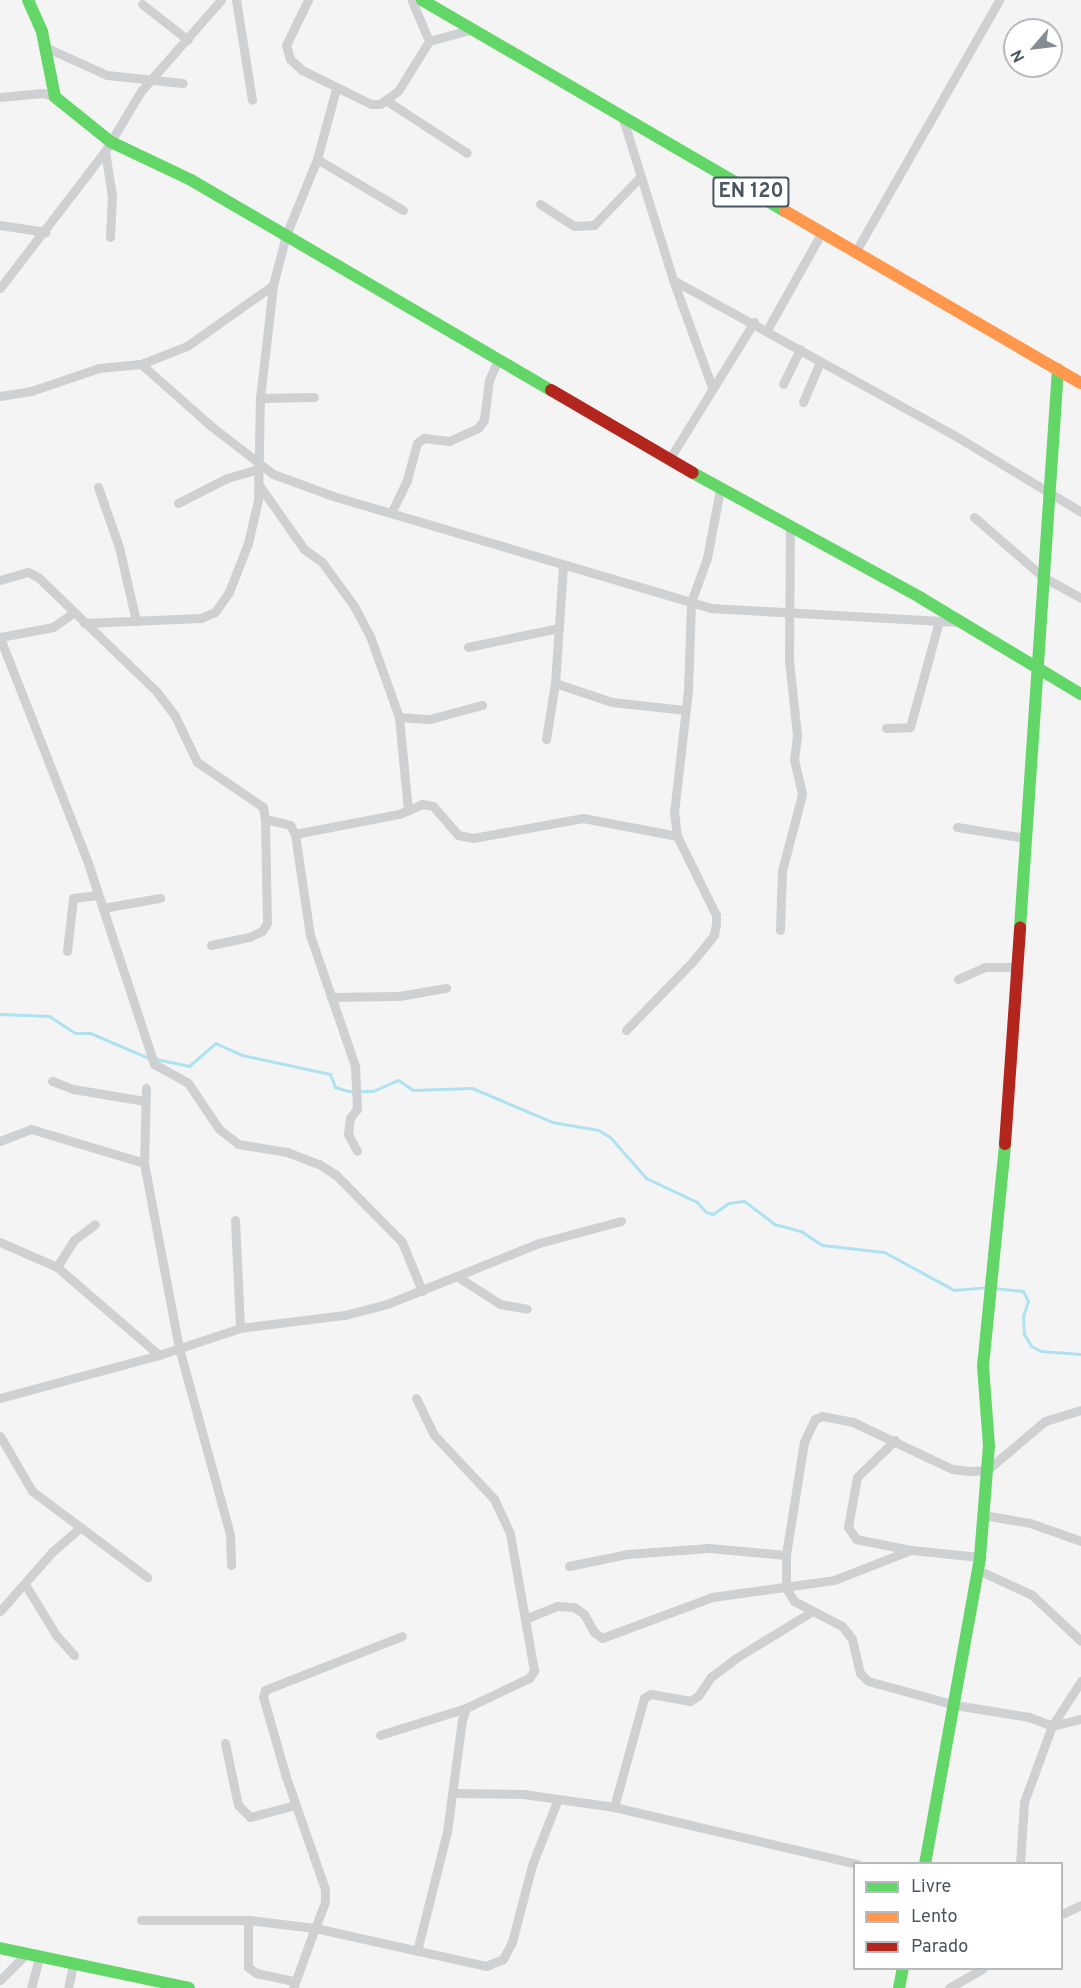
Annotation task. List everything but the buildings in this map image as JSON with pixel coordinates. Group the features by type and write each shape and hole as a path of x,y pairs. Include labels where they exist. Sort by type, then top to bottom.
{"street":[{"path":"28,0 45,47 55,97"},
{"path":"0,288 108,147 152,81 220,0"},
{"path":"236,0 252,100"},
{"path":"308,0 286,45 290,59 302,70 371,105 387,101 398,91 429,41 473,29"},
{"path":"425,1 411,0 429,41"},
{"path":"856,251 999,0"},
{"name":"EN 120","path":"425,1 623,119 856,251 1081,383"},
{"path":"142,4 188,40"},
{"path":"45,47 107,75 183,83"},
{"path":"84,623 201,618 215,612 229,592 248,543 259,485 260,398 273,285 286,235 317,159 336,89"},
{"path":"0,97 43,93 55,97 108,147 152,159 499,358 720,489 961,622 1081,694"},
{"path":"387,101 467,153"},
{"path":"623,119 639,178 712,387"},
{"path":"108,147 112,196 110,237"},
{"path":"317,159 403,210"},
{"path":"540,204 574,226 594,225 639,178"},
{"path":"0,225 45,232"},
{"path":"767,330 822,232"},
{"path":"673,280 754,322 820,362 954,435 1081,512"},
{"path":"0,396 31,391 99,368 141,364 187,346 273,285"},
{"path":"670,458 754,322"},
{"path":"783,384 800,349"},
{"path":"392,511 407,480 417,443 424,438 449,441 478,428 484,420 489,380 499,358"},
{"path":"803,402 820,362"},
{"path":"141,364 258,466 293,483 392,511 563,566 710,608 790,615 961,622"},
{"path":"925,1862 980,1557 987,1470 983,1366 994,1266 1017,967 1058,369"},
{"path":"260,398 314,397"},
{"path":"178,503 227,478 258,466"},
{"path":"259,485 304,549 322,562 354,606 370,636 399,717 408,811"},
{"path":"98,487 119,547 136,621"},
{"path":"626,1030 714,935 716,915 677,836 674,813 691,602 707,558 720,489"},
{"path":"974,517 1043,577 1081,598"},
{"path":"780,930 782,871 802,794 794,760 797,735 789,660 790,526"},
{"path":"546,739 555,683 563,566"},
{"path":"0,579 28,572 38,578 157,692 175,716 197,762 263,807 266,819 267,923 262,931 249,937 211,945"},
{"path":"73,613 53,627 0,638 14,665 103,908 154,1060 188,1083 219,1129 238,1144 287,1152 319,1164 336,1175 402,1242 422,1291"},
{"path":"886,728 909,727 939,621"},
{"path":"468,647 558,628"},
{"path":"555,683 612,702 684,710"},
{"path":"399,717 430,719 482,705"},
{"path":"296,834 408,811 422,804 433,806 458,835 473,838 583,818 677,836"},
{"path":"266,819 290,825 296,834 308,923 358,1081 358,1103 350,1118 348,1134 357,1151"},
{"path":"957,827 1026,838"},
{"path":"67,951 73,898 98,895"},
{"path":"103,908 160,898"},
{"path":"958,979 985,968 1017,967"},
{"path":"331,997 399,996 446,988"},
{"path":"52,1081 73,1089 145,1101"},
{"path":"146,1089 144,1163 179,1348 228,1525 231,1565"},
{"path":"0,1141 31,1129 144,1163"},
{"path":"235,1220 234,1273 240,1328"},
{"path":"0,1398 159,1355 240,1328 345,1314 422,1291 539,1244 621,1221"},
{"path":"57,1267 74,1240 95,1224"},
{"path":"0,1242 57,1267 159,1355"},
{"path":"458,1278 500,1304 527,1309"},
{"path":"380,1735 466,1708 529,1678 534,1671 510,1534 494,1499 434,1435 416,1398"},
{"path":"1081,1410 1045,1421 987,1470 952,1469 853,1422 822,1416 815,1419 804,1442 786,1555 786,1588 794,1601 811,1612 842,1626 852,1640 860,1673 868,1681 955,1705 1029,1717 1052,1726 1081,1719"},
{"path":"0,1436 32,1491 147,1577"},
{"path":"895,1440 857,1477 848,1527 856,1539 911,1550 980,1557"},
{"path":"983,1515 1030,1523 1081,1541"},
{"path":"0,1611 52,1552 81,1527"},
{"path":"569,1566 627,1554 709,1548 786,1555"},
{"path":"525,1619 557,1606 574,1607 584,1614 594,1632 602,1638 712,1597 834,1580 911,1550"},
{"path":"978,1570 1032,1595 1081,1641"},
{"path":"25,1584 56,1635 74,1654"},
{"path":"614,1807 644,1698 651,1694 690,1701 728,1664 811,1612"},
{"path":"248,1920 248,1967 256,1973 294,1985 325,1902 325,1889 295,1805 263,1697 265,1690 402,1636"},
{"path":"1020,1862 1024,1802 1052,1726 1081,1681"},
{"path":"417,1951 433,1900 466,1708"},
{"path":"225,1743 238,1805 250,1817 295,1805"},
{"path":"453,1793 523,1794 614,1807 853,1862"},
{"path":"141,1920 248,1920 315,1928 486,1966 503,1959 512,1942 532,1865 558,1799"},
{"path":"1063,1914 1081,1905"},
{"path":"0,1948 24,1956 189,1988"},
{"path":"0,1980 24,1956"},
{"path":"31,1988 39,1959"},
{"path":"68,1988 74,1964"},
{"path":"899,1988 903,1970"},
{"path":"949,1988 980,1970"}],"waterway":[{"path":"0,1014 49,1016 75,1033 90,1033 149,1058"},
{"path":"156,1059 189,1066 215,1043 242,1055 330,1074 335,1087 348,1091 373,1091 398,1080 413,1090 472,1088 552,1122 598,1130 610,1137 646,1178 697,1202 706,1212 713,1214 729,1203 744,1201 774,1224 801,1231 822,1245 884,1252 954,1290 987,1287"},
{"path":"994,1288 1023,1291 1028,1301 1023,1316 1024,1334 1031,1346 1041,1351 1081,1354"}],"traffic: fast":[{"path":"28,0 42,32 55,97 111,142 191,180 551,390"},
{"path":"422,0 785,211"},
{"path":"1020,928 1058,369"},
{"path":"693,473 921,598 1081,694"},
{"path":"925,1862 980,1557 989,1446 983,1366 1005,1144"},
{"path":"0,1948 189,1988"},
{"path":"899,1988 903,1970"}],"traffic: slow":[{"path":"785,211 1081,383"}],"traffic: jam":[{"path":"551,390 693,473"},
{"path":"1005,1144 1020,928"}]}
